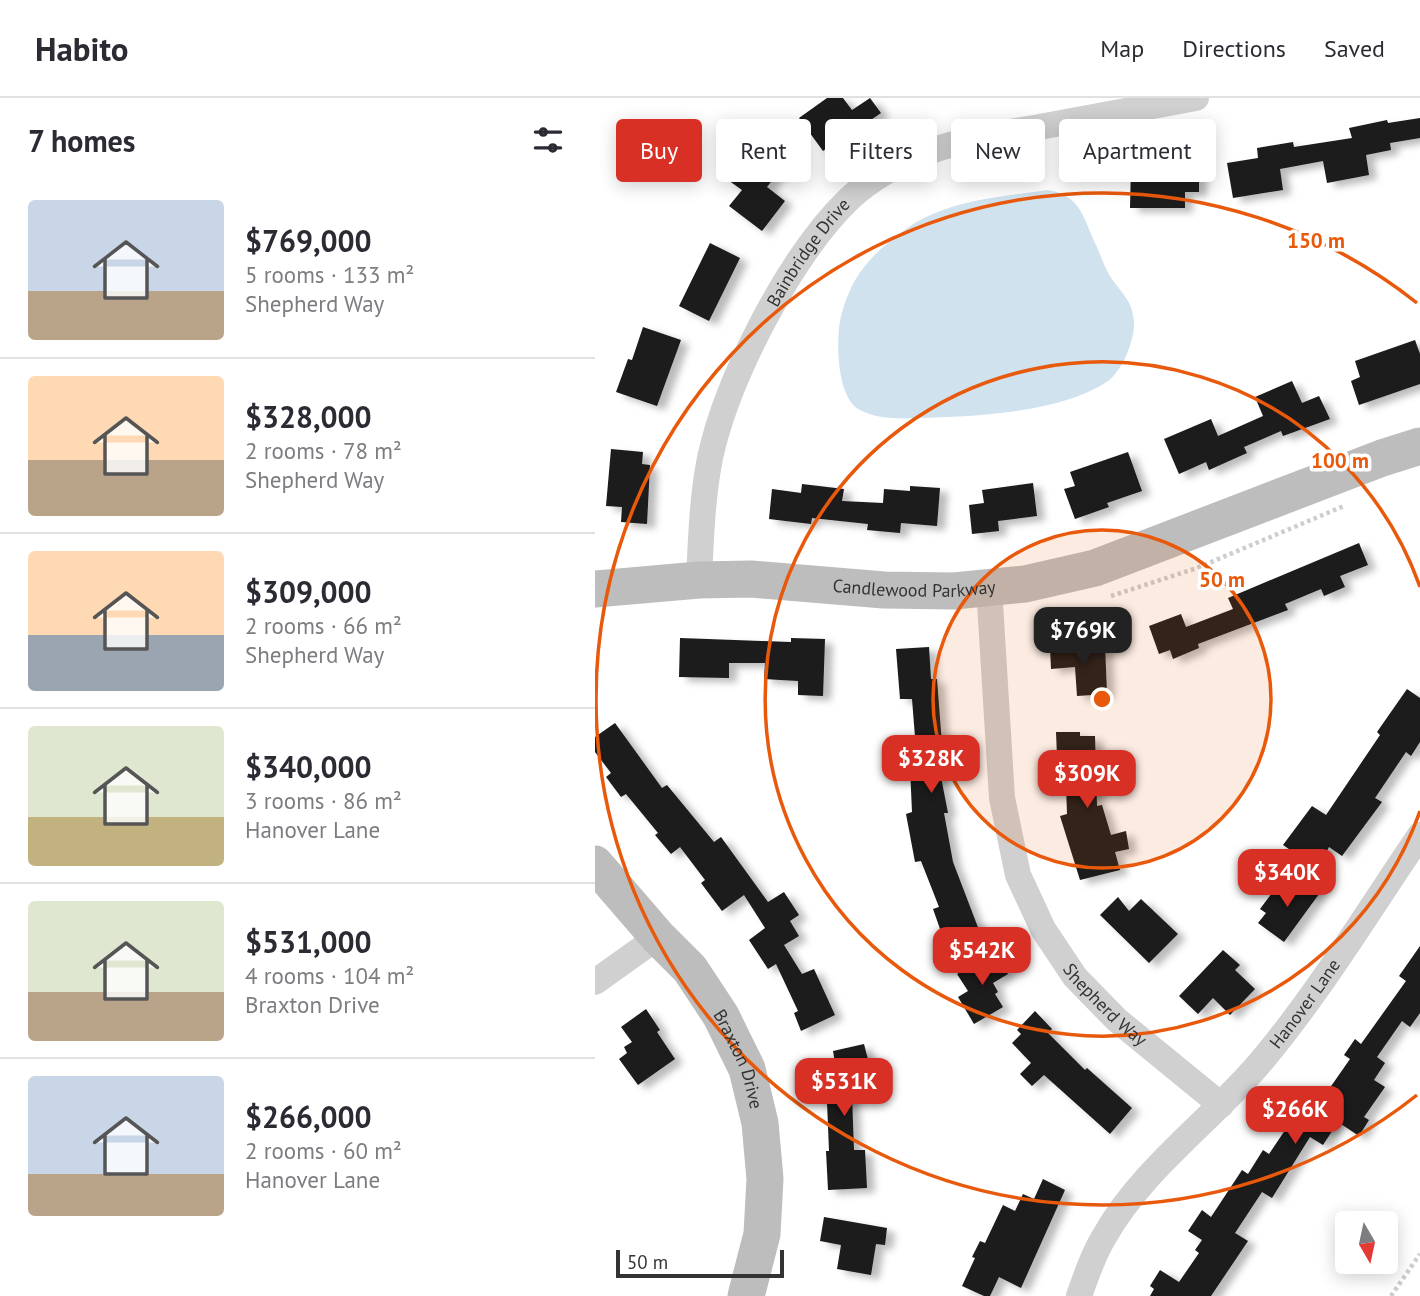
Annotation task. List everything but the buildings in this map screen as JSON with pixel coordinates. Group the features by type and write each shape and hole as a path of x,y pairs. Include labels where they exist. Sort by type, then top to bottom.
{"street":[{"name":"Bainbridge Drive","path":"699,580 701,517 709,469 728,398 792,271 819,232 851,198 888,172 930,151 975,139 1196,98"},
{"name":"Candlewood Parkway","path":"595,589 699,580 751,579 884,590 954,591 1025,584 1095,568 1382,458 1420,446"},
{"name":"Shepherd Way","path":"989,587 1002,798 1018,875 1043,929 1075,977 1117,1020 1221,1105"},
{"name":"Hanover Lane","path":"1079,1296 1104,1237 1127,1203 1153,1172 1263,1060 1307,1002 1420,835"},
{"name":"Braxton Drive","path":"595,864 658,937 690,969 721,1016 747,1069 760,1123 765,1179 762,1234 746,1296"},
{"path":"595,982 658,937"}],"path":[{"path":"1391,1296 1420,1254"}],"water":[{"path":"1048,190 1068,197 1079,209 1107,271 1132,310 1132,338 1120,368 1114,375 1089,392 1066,400 1042,407 990,414 888,418 867,413 852,404 840,370 839,331 848,294 869,261 906,229 939,212 974,201"}]}
